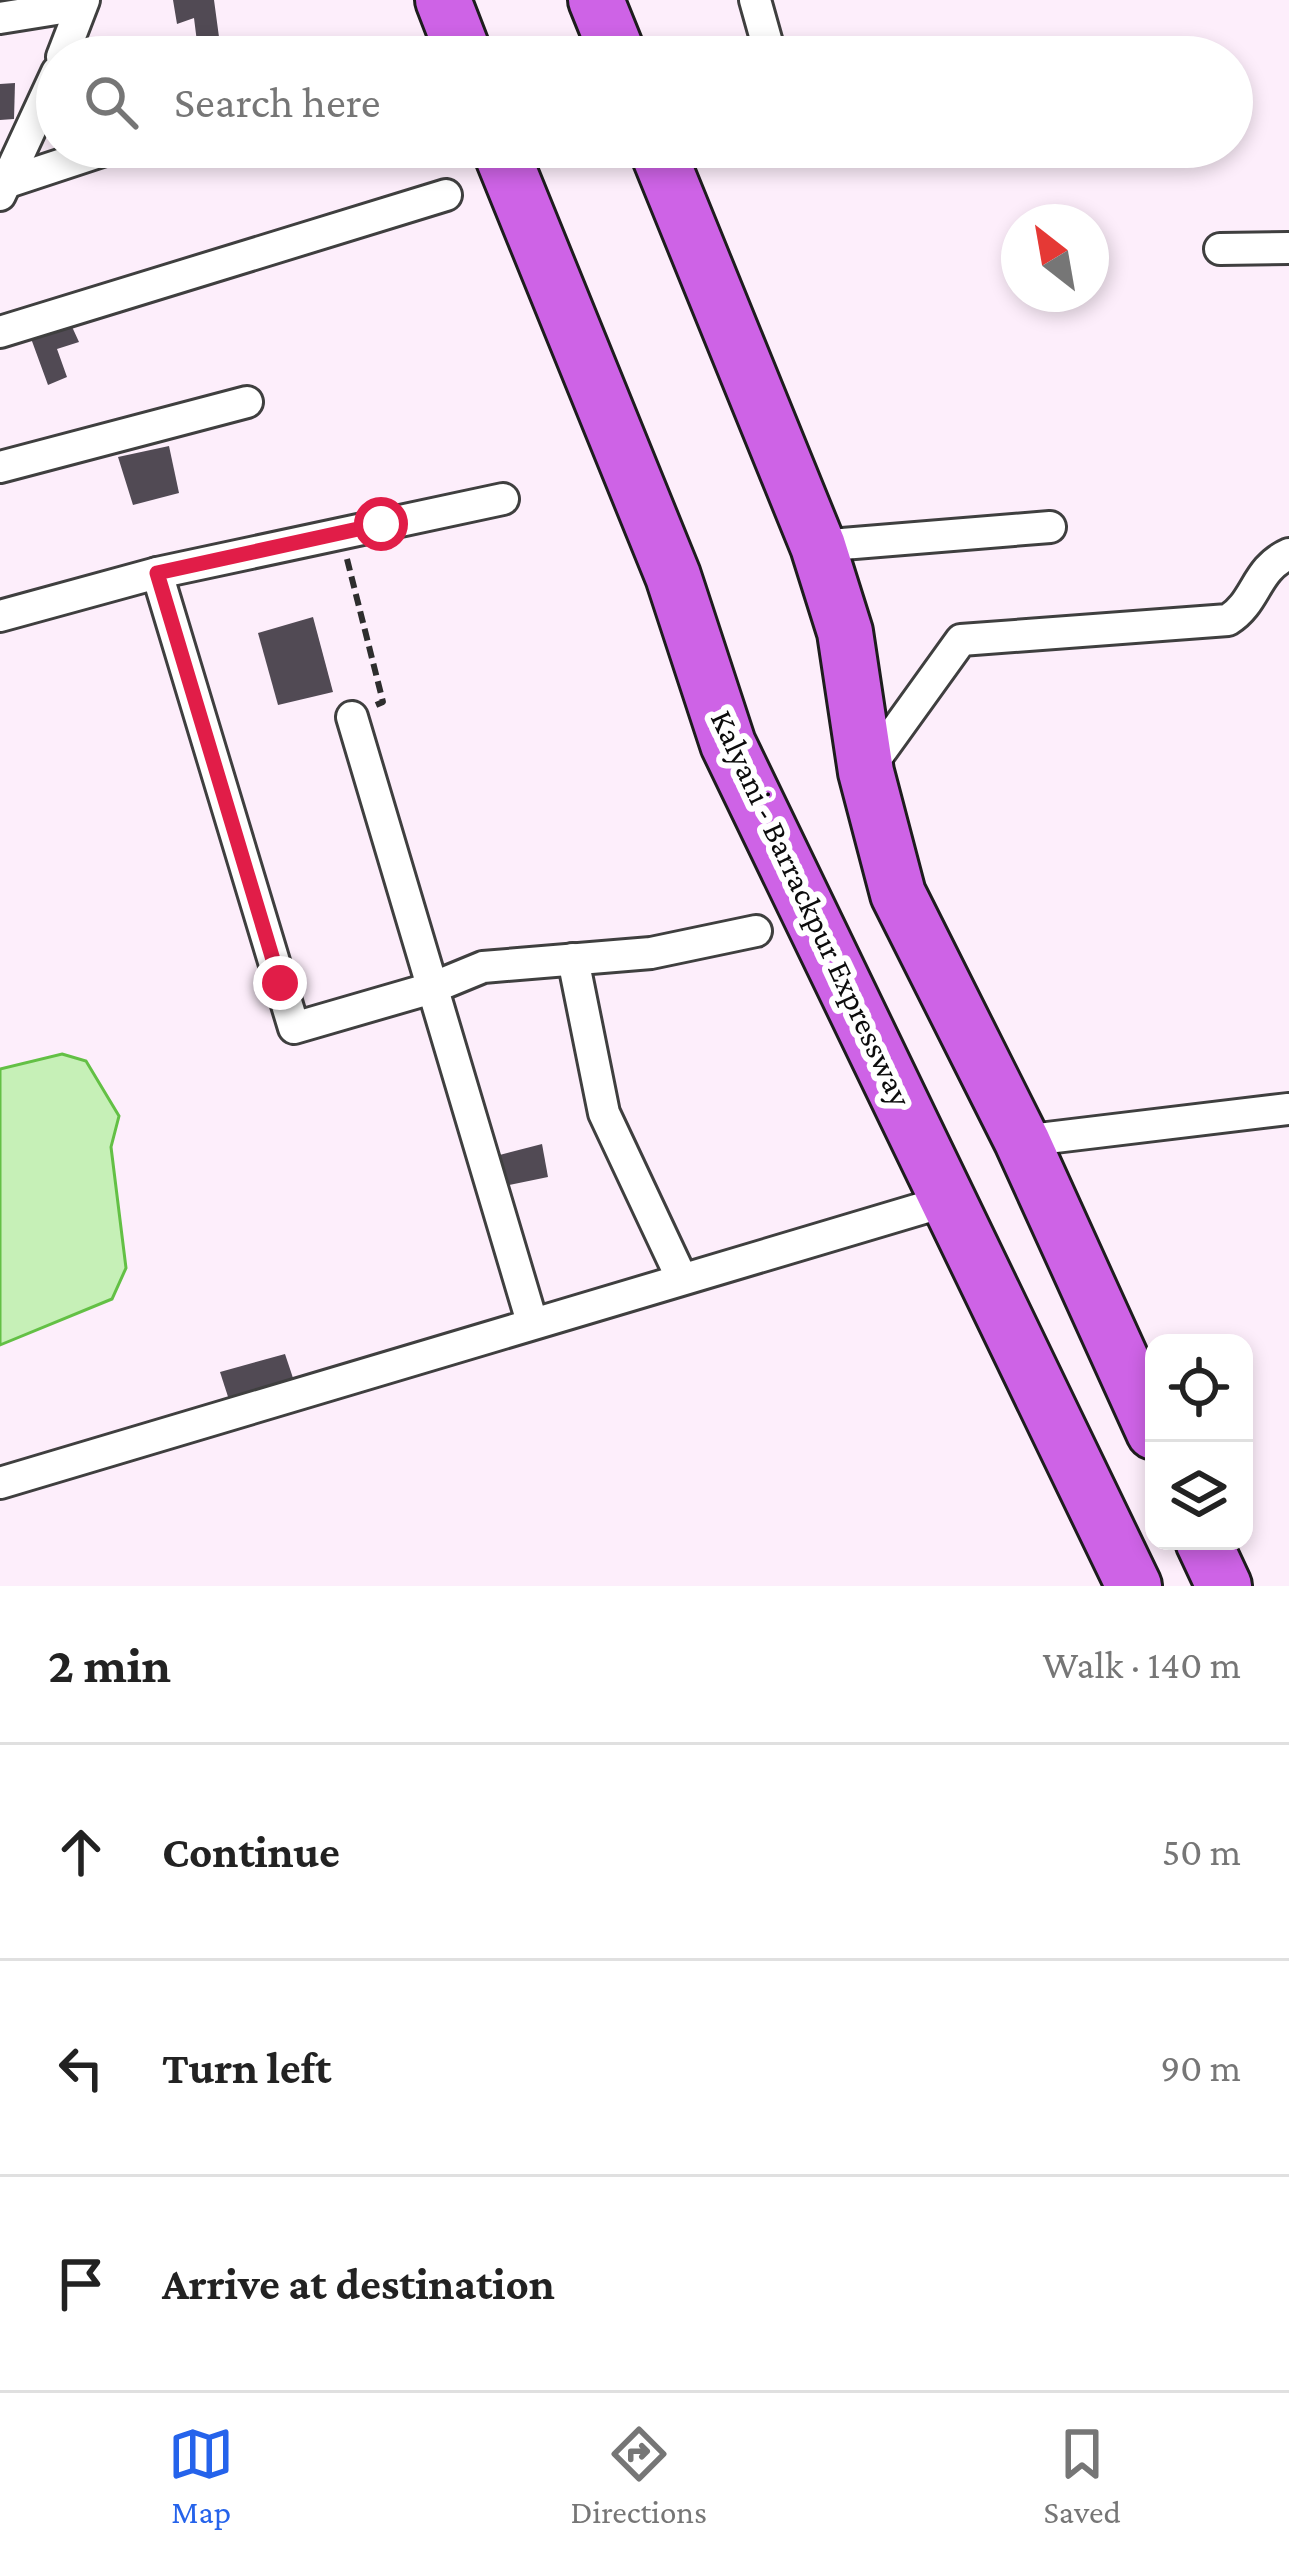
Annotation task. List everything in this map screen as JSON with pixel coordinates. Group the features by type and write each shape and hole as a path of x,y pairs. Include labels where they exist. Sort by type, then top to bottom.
{"highway":[{"path":"443,0 457,36"},
{"path":"596,0 611,36"},
{"name":"Kalyani - Barrackpur Expressway","path":"508,168 673,576 728,744 1134,1586"},
{"path":"665,168 818,546 845,632 866,772 898,894 1022,1141 1145,1412"},
{"path":"1207,1550 1224,1586"}],"street":[{"path":"755,0 765,36"},
{"path":"1,15 83,3 70,36"},
{"path":"2,189 36,117"},
{"path":"2,189 58,168"},
{"path":"0,332 446,195"},
{"path":"1220,249 1289,248"},
{"path":"0,467 247,402"},
{"path":"0,616 157,573 503,499"},
{"path":"818,546 1050,527"},
{"path":"866,772 961,640 1228,620 1246,606 1263,570 1289,554"},
{"path":"157,573 294,1028 432,988 483,967 651,953 756,931"},
{"path":"352,717 532,1322"},
{"path":"573,959 604,1113 681,1277"},
{"path":"1022,1141 1288,1109"},
{"path":"0,1483 950,1200"}],"path":[{"path":"340,533 383,702 352,717"}],"shaded area":[{"path":"62,1054 86,1061 119,1116 111,1147 126,1268 112,1299 0,1345 0,1069"}],"building":[{"path":"173,0 214,0 219,36 196,36 194,18 177,24"},
{"path":"15,83 14,119 0,120 0,84"},
{"path":"68,318 79,342 57,349 67,377 48,385 29,333"},
{"path":"169,446 179,493 133,505 118,457"},
{"path":"313,617 333,692 278,705 258,633"},
{"path":"542,1144 548,1177 500,1187 492,1157"},
{"path":"285,1354 296,1387 231,1406 220,1372"}],"route":[{"path":"280,983 157,573 381,524"}]}
